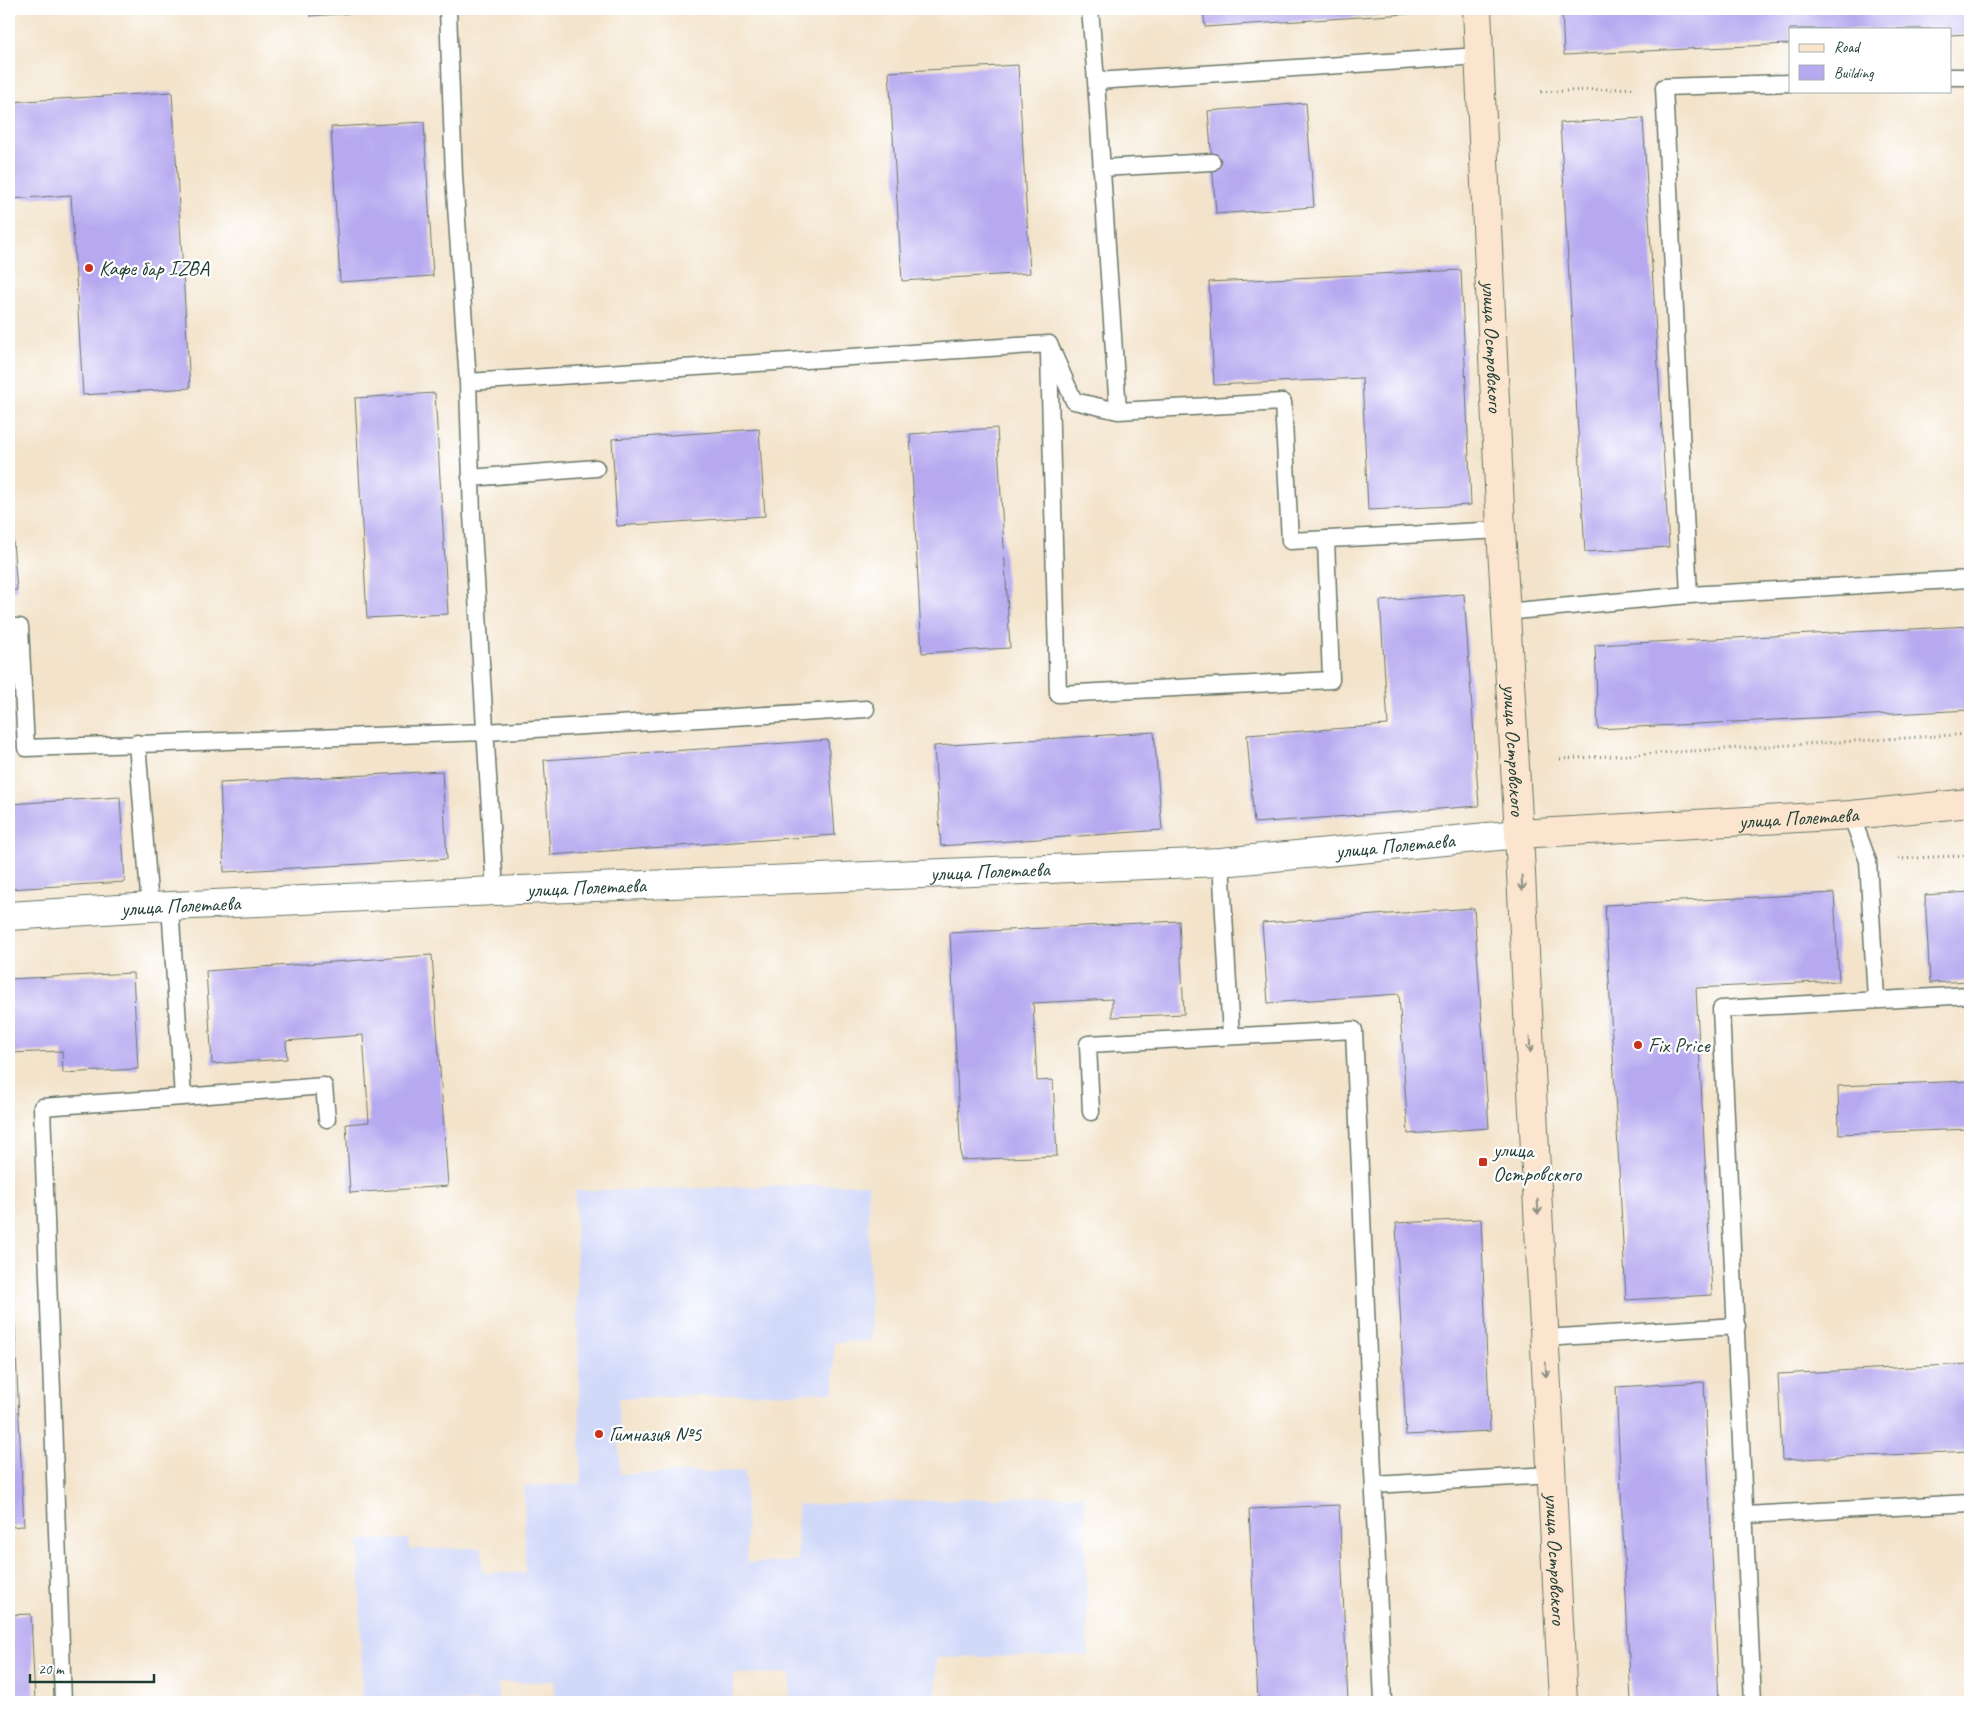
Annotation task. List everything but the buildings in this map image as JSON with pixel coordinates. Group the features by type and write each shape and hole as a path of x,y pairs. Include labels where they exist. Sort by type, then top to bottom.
{"street":[{"name":"улица Островского","path":"1477,9 1501,530 1519,834 1563,1702"},
{"name":"улица Полетаева","path":"9,916 160,906 495,891 1221,862 1519,834 1851,815 1970,803"}],"lane":[{"path":"448,9 454,176 468,382 470,478 495,891"},
{"path":"1090,9 1118,411"},
{"path":"1096,81 1479,56"},
{"path":"1952,77 1970,77"},
{"path":"1689,594 1664,87 1789,83"},
{"path":"1101,168 1212,162"},
{"path":"468,382 1049,344"},
{"path":"1049,344 1074,401 1118,411 1282,402 1290,541 1501,530"},
{"path":"1049,344 1058,694 1331,680 1326,539"},
{"path":"470,478 596,468"},
{"path":"1506,612 1689,594 1970,579"},
{"path":"9,627 20,626 26,748 485,732 866,708"},
{"path":"137,743 160,906 183,1097"},
{"path":"1851,815 1868,861 1876,999"},
{"path":"1221,862 1231,1036"},
{"path":"1753,1702 1746,1515 1721,1008 1970,995"},
{"path":"1091,1112 1088,1044 1354,1030 1383,1702"},
{"path":"63,1702 42,1107 324,1086 326,1119"},
{"path":"1544,1338 1737,1326"},
{"path":"1374,1485 1551,1475"},
{"path":"1746,1515 1970,1503"}],"path":[{"path":"1541,92 1664,87"},
{"path":"1560,759 1970,734"},
{"path":"1868,861 1970,855"}],"shaded area":[{"name":"Гимназия №5","path":"868,1184 871,1341 834,1342 834,1392 618,1398 620,1474 745,1471 747,1563 798,1562 797,1505 1084,1495 1088,1655 936,1658 936,1702 790,1702 790,1673 733,1674 733,1696 710,1697 709,1702 555,1702 554,1681 498,1683 498,1702 362,1702 359,1540 409,1539 409,1549 482,1548 483,1573 525,1573 524,1486 581,1484 575,1191"}],"place":[{"name":"Кафе бар IZBA","path":"89,268"},
{"name":"Fix Price","path":"1638,1045"},
{"name":"улица Островского","path":"1483,1162"},
{"name":"Гимназия №5","path":"599,1434"}]}
